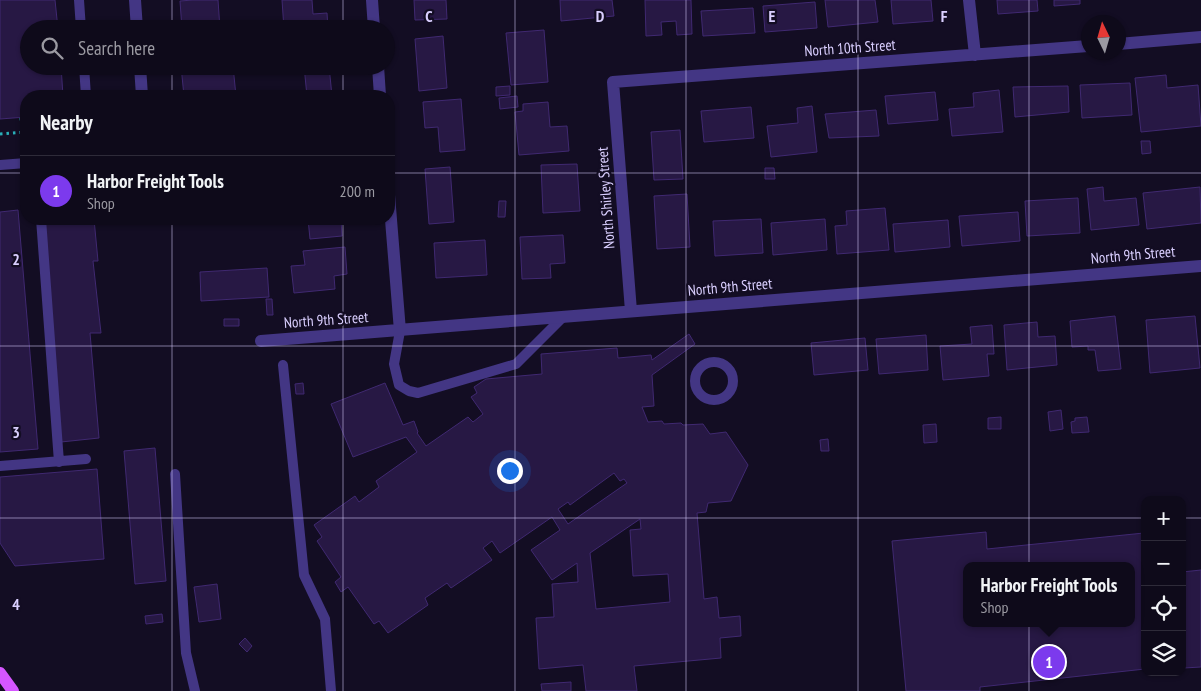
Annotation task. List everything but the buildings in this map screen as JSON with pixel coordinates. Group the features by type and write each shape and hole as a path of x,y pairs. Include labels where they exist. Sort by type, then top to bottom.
{"main road":[{"path":"0,673 13,691"}],"street":[{"path":"135,0 136,20"},
{"path":"372,0 373,20"},
{"path":"969,0 975,55"},
{"path":"1126,43 1201,37"},
{"name":"North 10th Street","path":"614,82 1081,47"},
{"path":"141,75 142,90"},
{"path":"379,75 380,90"},
{"name":"North Shirley Street","path":"614,82 631,312"},
{"path":"391,225 400,331"},
{"name":"North 9th Street","path":"261,341 1201,266"}],"lane":[{"path":"79,0 80,20"},
{"path":"85,75 86,90"},
{"path":"0,165 20,163"},
{"path":"41,225 59,462"},
{"path":"400,331 394,364 399,385 409,391 418,393 516,364 563,317"},
{"path":"283,364 304,574 325,620 331,691"},
{"path":"0,466 86,459"},
{"path":"176,474 186,653 195,691"}],"path":[{"path":"0,134 20,132"}],"place":[{"name":"Harbor Freight Tools","path":"1049,662"}]}
